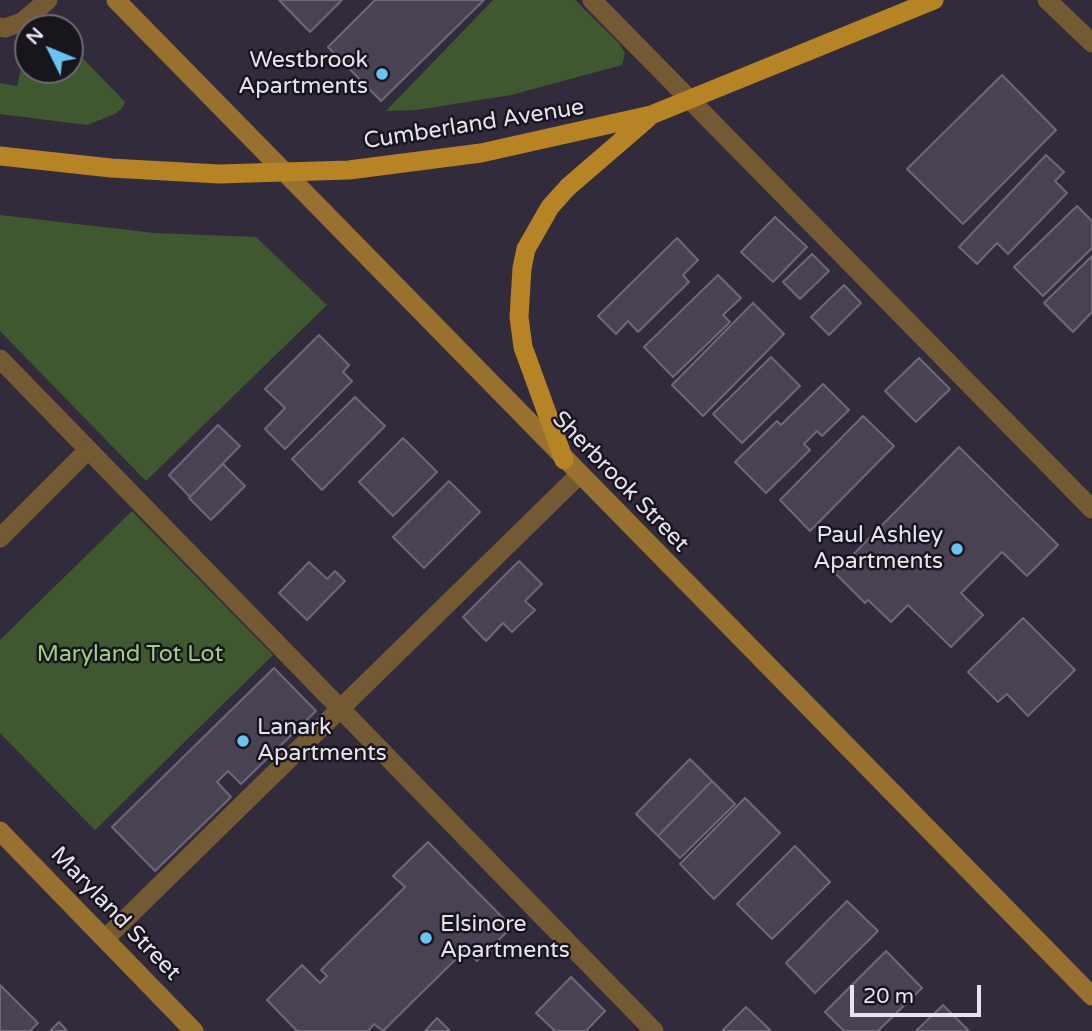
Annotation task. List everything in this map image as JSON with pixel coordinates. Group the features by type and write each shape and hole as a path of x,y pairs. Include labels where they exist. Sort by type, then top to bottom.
{"main road":[{"name":"Sherbrook Street","path":"116,0 1092,996"},
{"name":"Cumberland Avenue","path":"0,156 165,172 285,172 349,170 481,153 651,115 934,0"},
{"path":"564,460 523,347 518,289 526,249 550,207 568,187 651,115"},
{"name":"Maryland Street","path":"0,831 194,1031"}],"street":[{"path":"0,27 22,23 48,0"},
{"path":"592,0 1092,509"},
{"path":"1047,0 1092,43"},
{"path":"0,359 654,1031"},
{"path":"0,538 88,450"},
{"path":"104,939 579,475"}],"green space":[{"path":"493,0 575,0 618,42 625,53 622,65 511,95 417,110 386,111"},
{"path":"84,60 125,102 115,114 87,125 0,114 0,83 17,86 84,84"},
{"path":"0,215 154,233 256,237 327,305 146,481 0,331"},
{"name":"Maryland Tot Lot","path":"132,511 273,655 95,830 0,733 0,640"}],"building":[{"path":"279,0 342,0 310,32"},
{"name":"Westbrook Apartments","path":"375,0 484,0 381,101 328,47"},
{"path":"1002,75 1056,130 963,224 907,169"},
{"path":"1046,155 1064,172 1055,181 1067,193 1008,254 997,243 977,264 959,247"},
{"path":"1077,206 1092,221 1092,248 1043,296 1014,267"},
{"path":"775,217 807,247 773,282 741,252"},
{"path":"677,238 698,260 683,275 689,282 638,332 628,321 616,334 598,316"},
{"path":"812,254 829,271 800,299 783,282"},
{"path":"1092,256 1092,312 1073,332 1044,303"},
{"path":"718,275 741,298 723,315 730,322 673,377 644,347"},
{"path":"844,285 861,303 829,335 811,317"},
{"path":"753,303 784,334 703,416 672,385"},
{"path":"319,335 349,365 343,372 352,381 285,449 265,429 285,408 265,389"},
{"path":"771,357 800,386 742,443 713,414"},
{"path":"919,358 950,389 916,422 885,391"},
{"path":"823,384 849,410 822,436 817,431 804,444 810,450 766,493 735,462 777,421 781,425"},
{"path":"355,397 385,426 322,490 292,459"},
{"path":"863,416 894,446 810,531 780,500"},
{"path":"218,425 240,446 190,497 169,475"},
{"path":"403,438 437,472 393,516 359,482"},
{"name":"Paul Ashley Apartments","path":"959,447 1058,545 1027,576 1002,552 961,593 983,615 951,647 908,605 891,622 868,600 865,603 835,573"},
{"path":"223,464 245,486 211,520 189,498"},
{"path":"449,481 480,512 424,568 393,537"},
{"path":"519,561 542,584 525,601 535,610 512,632 503,623 486,641 463,617"},
{"path":"309,562 327,579 335,571 345,581 307,620 279,593"},
{"path":"1023,618 1075,670 1028,716 1007,694 998,702 968,672"},
{"name":"Lanark Apartments","path":"274,668 316,711 241,784 228,771 217,782 231,797 155,871 112,827"},
{"path":"690,759 712,781 658,836 636,814"},
{"path":"712,781 735,804 680,858 658,836"},
{"path":"745,798 780,833 714,899 680,864"},
{"name":"Elsinore Apartments","path":"428,842 512,927 477,961 465,950 383,1031 374,1024 368,1031 297,1031 267,1000 302,965 320,983 327,976 321,970 405,887 393,876"},
{"path":"795,846 830,882 772,939 737,904"},
{"path":"847,901 878,931 815,993 786,963"},
{"path":"886,951 922,988 878,1031 844,1031 825,1012"},
{"path":"571,977 605,1011 586,1031 555,1031 536,1013"},
{"path":"0,985 38,1023 30,1031 0,1031"},
{"path":"943,1005 969,1031 916,1031"},
{"path":"746,1007 771,1031 722,1031"},
{"path":"437,1018 450,1031 425,1031"},
{"path":"59,1022 67,1031 50,1031"}],"place":[{"name":"Westbrook Apartments","path":"382,74"},
{"name":"Paul Ashley Apartments","path":"957,549"},
{"name":"Lanark Apartments","path":"243,741"},
{"name":"Elsinore Apartments","path":"426,938"}]}
